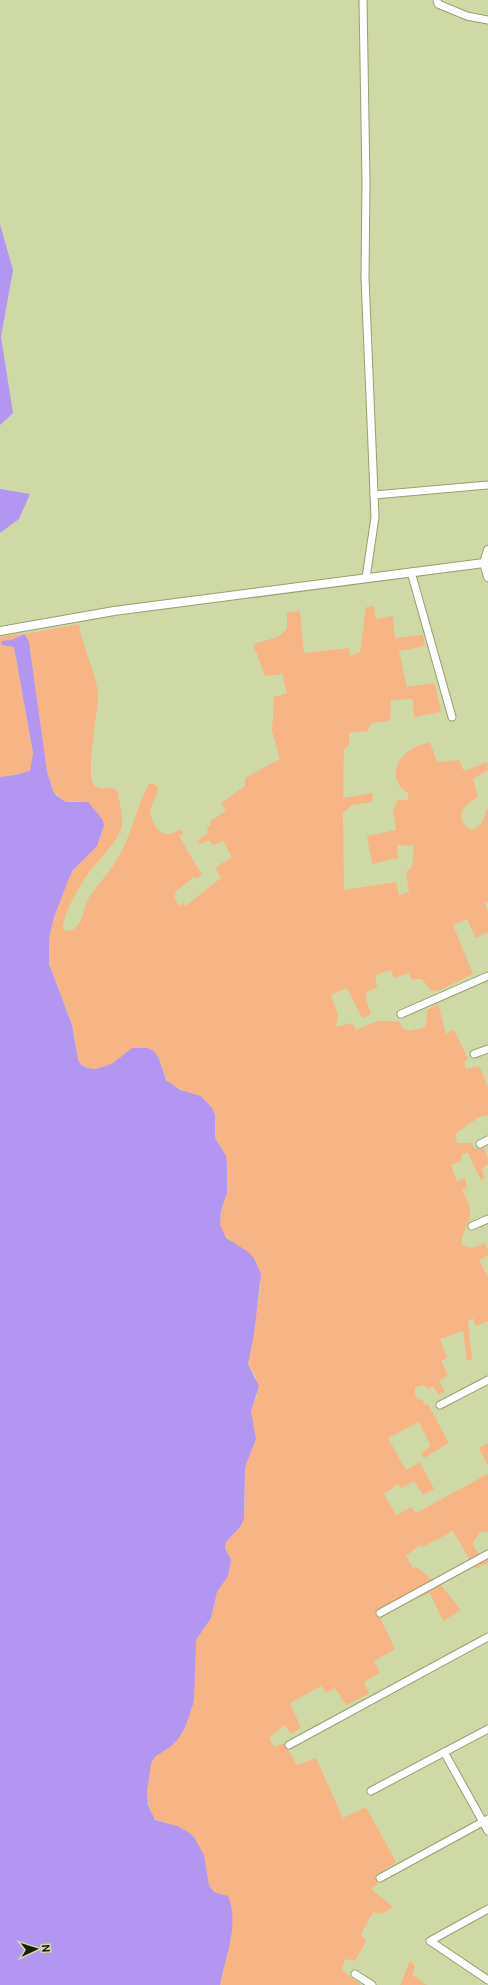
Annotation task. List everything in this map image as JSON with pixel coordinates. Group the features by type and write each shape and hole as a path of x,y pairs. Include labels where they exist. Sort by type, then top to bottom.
{"street":[{"path":"363,0 366,181 365,278 370,440 375,517 366,578"},
{"path":"437,0 438,4 450,10 488,20"},
{"path":"374,496 488,485"},
{"path":"488,550 484,563 488,577"},
{"path":"0,631 114,611 484,563"},
{"path":"411,572 452,717"},
{"path":"401,1014 488,976"},
{"path":"474,1054 488,1049"},
{"path":"480,1144 488,1140"},
{"path":"472,1226 488,1219"},
{"path":"440,1405 488,1380"},
{"path":"380,1613 488,1554"},
{"path":"289,1745 488,1637"},
{"path":"371,1791 488,1729"},
{"path":"444,1752 486,1820 488,1831"},
{"path":"380,1878 486,1820"},
{"path":"488,1909 430,1940 488,1980"},
{"path":"355,1974 372,1985"}],"shaded area":[{"path":"0,224 13,270 1,337 13,413 0,425"},
{"path":"0,489 30,494 19,519 0,533"},
{"path":"374,606 376,619 393,616 395,638 423,635 425,646 399,651 407,687 435,683 441,712 414,717 413,699 391,700 390,721 376,722 370,725 368,731 349,733 349,745 344,749 343,798 373,793 372,802 352,805 343,813 344,890 396,882 399,895 409,892 406,872 412,867 414,846 397,845 398,858 372,864 367,836 396,830 393,810 398,800 408,800 408,793 398,784 396,778 397,766 404,755 410,750 430,742 437,762 459,760 464,771 487,762 488,770 473,779 478,797 464,808 461,816 462,821 471,830 480,825 486,810 488,809 488,902 485,903 488,911 488,932 476,938 467,919 453,925 473,974 440,990 431,991 422,979 412,979 408,973 394,978 391,970 375,975 377,987 367,992 366,999 371,1014 362,1018 347,988 331,995 338,1015 336,1027 352,1023 356,1030 378,1021 399,1021 403,1029 410,1031 426,1027 427,1010 438,1004 446,1034 454,1030 468,1059 464,1062 466,1069 479,1066 488,1087 488,1117 487,1115 479,1117 455,1134 457,1143 472,1143 474,1149 484,1148 488,1158 488,1164 481,1170 485,1177 481,1180 468,1153 462,1154 461,1161 451,1165 457,1182 465,1178 467,1188 462,1190 469,1206 470,1216 463,1236 462,1245 473,1247 484,1243 488,1250 488,1255 479,1260 488,1277 488,1321 476,1326 473,1318 468,1321 472,1359 467,1361 463,1331 440,1339 447,1358 441,1361 448,1375 439,1381 445,1392 439,1395 433,1386 428,1389 424,1385 415,1387 415,1394 418,1400 422,1399 425,1405 428,1404 449,1443 424,1458 421,1453 431,1446 419,1422 388,1438 406,1470 420,1462 434,1489 423,1495 414,1481 401,1488 398,1484 384,1494 396,1515 411,1507 416,1513 488,1474 488,1532 481,1532 473,1542 474,1548 485,1559 488,1557 488,1563 475,1569 453,1531 422,1547 420,1545 406,1556 413,1568 416,1567 427,1575 436,1585 440,1584 461,1610 443,1621 430,1593 377,1611 395,1649 374,1661 380,1673 364,1682 369,1694 346,1705 335,1688 326,1693 321,1686 290,1703 301,1728 291,1734 285,1725 269,1738 274,1747 284,1743 297,1765 316,1758 343,1818 366,1807 396,1862 375,1876 378,1884 371,1889 393,1907 382,1914 373,1912 361,1934 366,1941 355,1961 345,1959 342,1970 361,1985 220,1985 231,1929 228,1896 214,1892 209,1886 204,1855 188,1832 168,1823 155,1820 149,1803 146,1784 150,1766 154,1758 161,1752 196,1640 211,1618 217,1592 228,1576 231,1560 225,1548 226,1542 240,1527 245,1509 245,1467 256,1439 251,1411 257,1395 256,1377 248,1364 261,1284 236,1245 223,1234 220,1225 221,1211 227,1193 226,1156 215,1138 215,1131 201,1096 176,1088 167,1080 162,1067 132,1048 121,1058 103,1068 87,1068 79,1061 72,1025 51,967 48,943 50,929 63,890 74,870 98,842 103,828 103,820 78,801 66,802 53,791 47,772 29,642 24,634 79,624 98,693 91,757 92,780 97,787 116,789 122,816 122,825 118,835 94,866 73,899 64,923 63,928 65,931 71,930 79,923 89,897 118,858 129,835 141,800 149,784 154,784 158,787 150,810 155,826 158,830 165,834 181,829 183,834 179,836 202,875 196,879 194,877 174,893 176,896 174,898 179,906 183,903 185,906 221,878 215,868 232,857 223,841 213,845 209,840 201,844 198,840 208,833 207,828 211,825 210,821 226,811 221,803 245,786 245,778 280,759 272,731 274,697 287,693 282,674 265,676 253,644 278,637 287,629 287,613 300,611 304,653 349,648 350,656 360,652 366,607"},
{"path":"16,634 21,635 11,640 11,645 14,647 33,753 30,771 0,777 0,637"},
{"path":"24,634 29,642 47,772 53,791 57,796 66,802 88,802 103,820 104,826 97,846 73,870 69,878 54,917 49,938 49,964 72,1025 78,1059 81,1065 87,1068 95,1069 113,1063 132,1048 147,1048 154,1051 159,1059 166,1080 180,1090 201,1096 212,1108 215,1115 215,1138 226,1156 227,1166 227,1193 221,1211 220,1225 226,1238 247,1251 254,1258 261,1274 254,1334 248,1364 259,1386 251,1411 256,1439 245,1467 244,1519 240,1527 226,1542 225,1548 231,1560 228,1576 217,1592 211,1618 196,1640 194,1701 185,1728 178,1739 170,1747 156,1756 151,1763 147,1792 148,1805 155,1820 177,1826 194,1837 204,1855 209,1886 214,1892 228,1896 233,1918 230,1940 220,1985 0,1985 0,777 30,771 33,753 14,647 2,645 1,643 2,641 11,640"},
{"path":"488,1443 488,1466 479,1448"},
{"path":"410,1961 415,1966 412,1975 427,1985 400,1985"}]}
